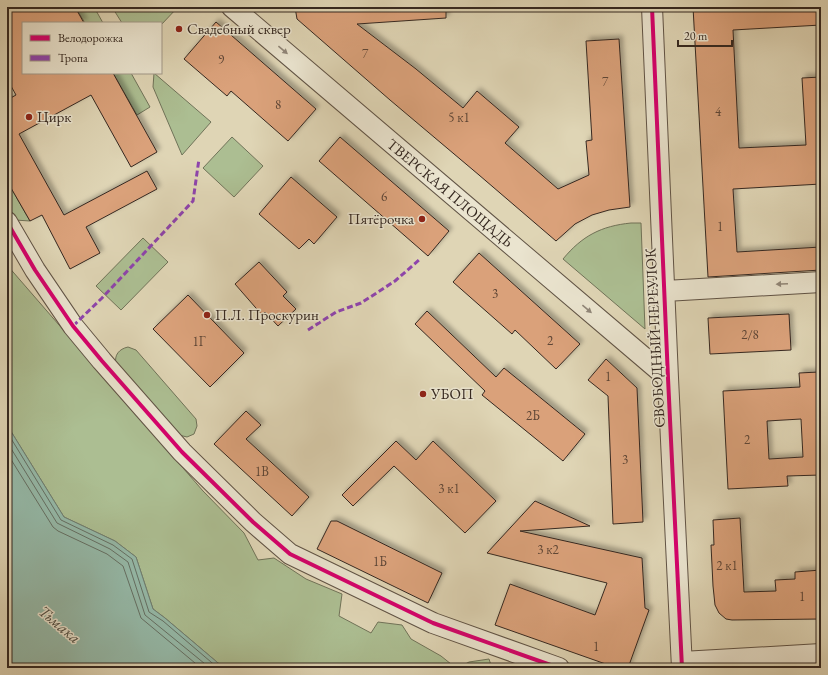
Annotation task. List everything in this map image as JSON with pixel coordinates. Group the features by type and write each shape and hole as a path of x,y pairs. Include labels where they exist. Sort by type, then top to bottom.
{"street":[{"name":"ТВЕРСКАЯ ПЛОЩАДЬ","path":"232,7 668,378"},
{"path":"259,7 257,20 259,30"},
{"name":"СВОБОДНЫЙ ПЕРЕУЛОК","path":"652,7 682,665"},
{"path":"7,222 35,270 73,326 102,361 182,452 253,522 290,554 433,623 559,668"},
{"path":"665,291 821,282"},
{"path":"682,665 821,654"}],"shaded area":[{"path":"75,7 94,7 102,22 84,22"},
{"path":"112,7 178,7 162,24 162,22 121,22"},
{"path":"114,74 132,74 150,107 137,115"},
{"path":"154,74 155,74 211,122 182,155 153,87"},
{"path":"232,137 263,166 234,197 203,168"},
{"path":"7,181 30,221 15,220 7,206"},
{"path":"631,223 641,223 645,329 563,259 585,238 610,227"},
{"path":"143,238 168,262 121,310 96,286"},
{"path":"7,265 203,491 244,533 258,560 274,558 306,579 342,594 339,616 371,633 378,622 402,625 411,639 441,656 456,668 224,668 153,609 136,557 115,541 64,517 7,425"},
{"path":"128,347 136,350 196,419 197,426 194,434 187,437 179,435 116,364 118,353 122,349"},
{"path":"489,659 492,668 458,668 469,662"}],"water":[{"name":"Тьмака","path":"7,425 64,517 115,541 136,557 153,609 224,668 11,668 7,665"}],"building":[{"name":"Цирк","path":"7,7 75,7 83,22 22,22 22,74 114,74 157,152 131,167 91,95 19,134 64,215 147,171 157,189 86,227 100,253 70,269 42,215 30,221 7,181 7,100 16,95 7,79"},
{"path":"295,7 446,7 446,18 357,24 416,69 463,108 477,91 519,127 505,143 558,189 589,175 586,141 592,140 586,41 619,39 630,207 609,210 592,215 575,224 556,241 297,19"},
{"path":"693,7 821,7 821,25 733,30 739,148 806,145 802,78 821,77 821,184 733,189 737,252 821,247 821,270 708,277"},
{"path":"216,22 316,109 288,141 231,91 227,96 184,59"},
{"path":"340,137 449,231 428,256 319,161"},
{"path":"291,177 337,217 314,244 309,239 299,249 259,214"},
{"path":"479,253 580,344 556,369 515,330 512,334 453,282"},
{"path":"259,262 287,292 283,296 296,309 278,326 265,312 262,315 235,284"},
{"path":"188,295 244,353 210,387 153,329"},
{"path":"427,311 496,377 504,368 585,434 563,461 482,395 485,391 415,324"},
{"path":"789,314 791,350 710,354 708,318"},
{"path":"606,359 637,388 643,522 613,524 608,396 588,380"},
{"path":"819,372 821,475 787,476 788,486 728,489 723,391 800,387 799,373","holes":["801,419 803,457 769,459 767,421"]},
{"path":"246,411 261,425 246,439 309,497 292,516 214,444"},
{"path":"396,441 416,460 433,441 496,501 465,533 394,466 353,506 342,495"},
{"path":"535,501 590,526 520,531 642,558 645,608 649,610 628,668 617,668 495,625 510,584 595,615 607,583 487,553"},
{"path":"740,518 744,592 776,591 775,580 795,579 795,572 821,570 821,619 732,620 726,619 719,613 715,605 713,586 711,545 714,545 713,520"},
{"path":"331,521 337,521 442,573 428,603 317,549"}],"marked path":[{"path":"73,326 102,298 193,201 199,159"},
{"path":"308,330 336,312 361,303 395,281 419,260"}],"cycle path":[{"path":"652,7 682,668"},
{"path":"7,222 35,270 73,326 102,361 182,452 253,522 290,554 433,623 559,668"}],"place":[{"name":"Свадебный сквер","path":"179,29"},
{"name":"Цирк","path":"29,117"},
{"name":"Пятёрочка","path":"422,219"},
{"name":"П.Л. Проскурин","path":"207,315"},
{"name":"УБОП","path":"423,394"}]}
